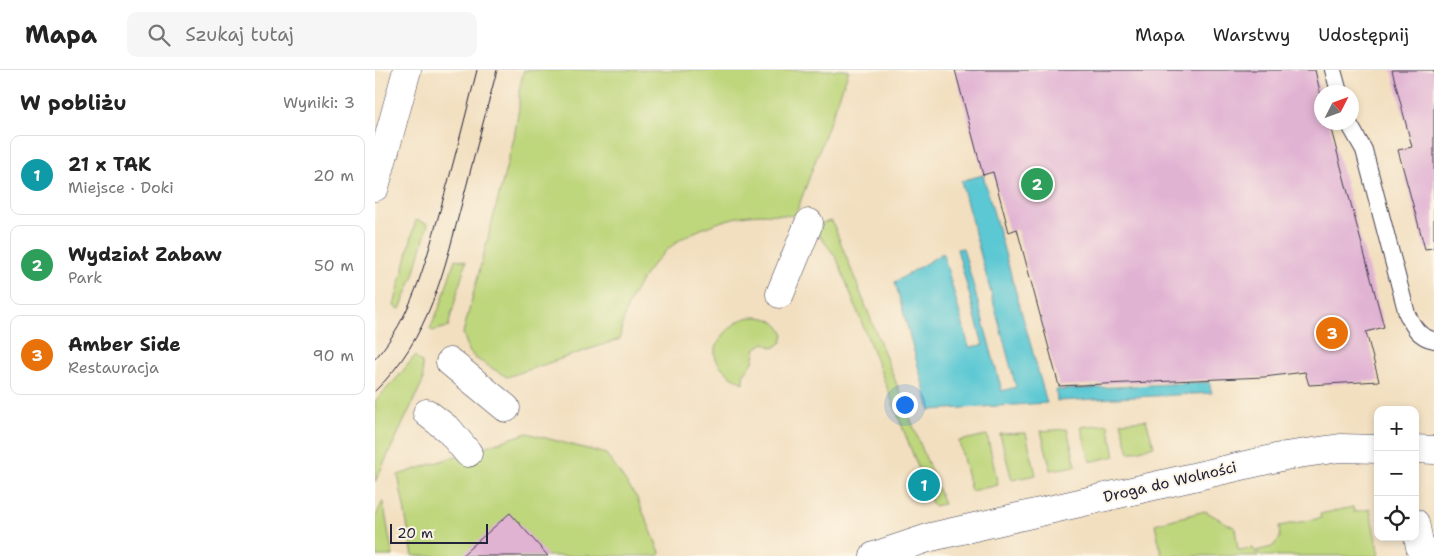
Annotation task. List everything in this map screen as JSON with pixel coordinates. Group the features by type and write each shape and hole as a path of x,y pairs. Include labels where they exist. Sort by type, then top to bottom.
{"street":[{"path":"375,187 407,70"},
{"path":"780,294 809,223"},
{"path":"450,362 506,408"},
{"path":"427,413 449,430 468,453"},
{"name":"Droga do Wolności","path":"873,556 916,541 1285,456 1340,448 1374,449"},
{"path":"1419,450 1434,450"},
{"path":"1419,541 1422,556"}],"lane":[{"path":"1333,70 1337,85"},
{"path":"1353,130 1364,150 1407,314 1414,328 1423,338 1434,340"}],"green space":[{"path":"524,70 849,70 795,216 760,214 741,216 692,233 666,251 638,285 626,311 620,339 507,377 475,358 469,351 463,333 514,138 519,108 519,90"},
{"path":"416,220 428,224 414,275 400,309 394,306"},
{"path":"832,221 944,504 933,506 837,259 812,225"},
{"path":"455,259 466,261 448,327 432,331 430,329 441,304"},
{"path":"758,317 774,322 784,334 782,342 774,348 764,343 756,348 753,362 743,375 743,383 729,374 718,362 715,352 716,347 723,336 736,323 746,318"},
{"path":"415,356 422,363 423,381 375,482 375,401"},
{"path":"1146,420 1154,446 1129,453 1121,422"},
{"path":"1108,424 1115,456 1090,462 1081,427"},
{"path":"1067,429 1076,466 1051,470 1041,431"},
{"path":"527,433 606,454 637,498 660,552 659,556 413,556 398,475"},
{"path":"1026,433 1036,475 1012,480 1000,434"},
{"path":"987,435 998,485 971,491 959,441"},
{"path":"383,501 393,556 375,556 375,518"},
{"path":"1353,507 1354,512 1370,509 1374,541 1376,541 1379,556 1262,556 1256,551 1272,547 1280,538 1279,526 1321,518 1320,514"},
{"path":"1205,511 1235,528 1238,550 1253,548 1259,556 1162,556 1155,524"}],"water":[{"path":"983,175 1047,403 930,410 895,282 943,253 969,347 983,345 957,249 963,248 1002,391 1016,387 961,181"},
{"path":"1209,382 1212,393 1057,401 1056,390"}],"building":[{"path":"955,70 1315,70 1318,85 1314,85 1314,130 1331,130 1384,327 1366,332 1379,381 1309,385 1305,372 1264,377 1059,386 1017,229 1009,232 993,172 983,175"},
{"path":"1392,70 1434,70 1434,248 1425,249 1398,150 1412,147"},
{"path":"510,513 548,556 461,556"}],"tram line":[{"path":"375,359 399,326 422,272 477,70"},
{"path":"375,391 394,370 409,349 433,302 449,252 497,70"}],"place":[{"name":"Wydział Zabaw","path":"1037,184"},
{"name":"Amber Side","path":"1332,333"},
{"name":"21 x TAK","path":"924,485"}]}
